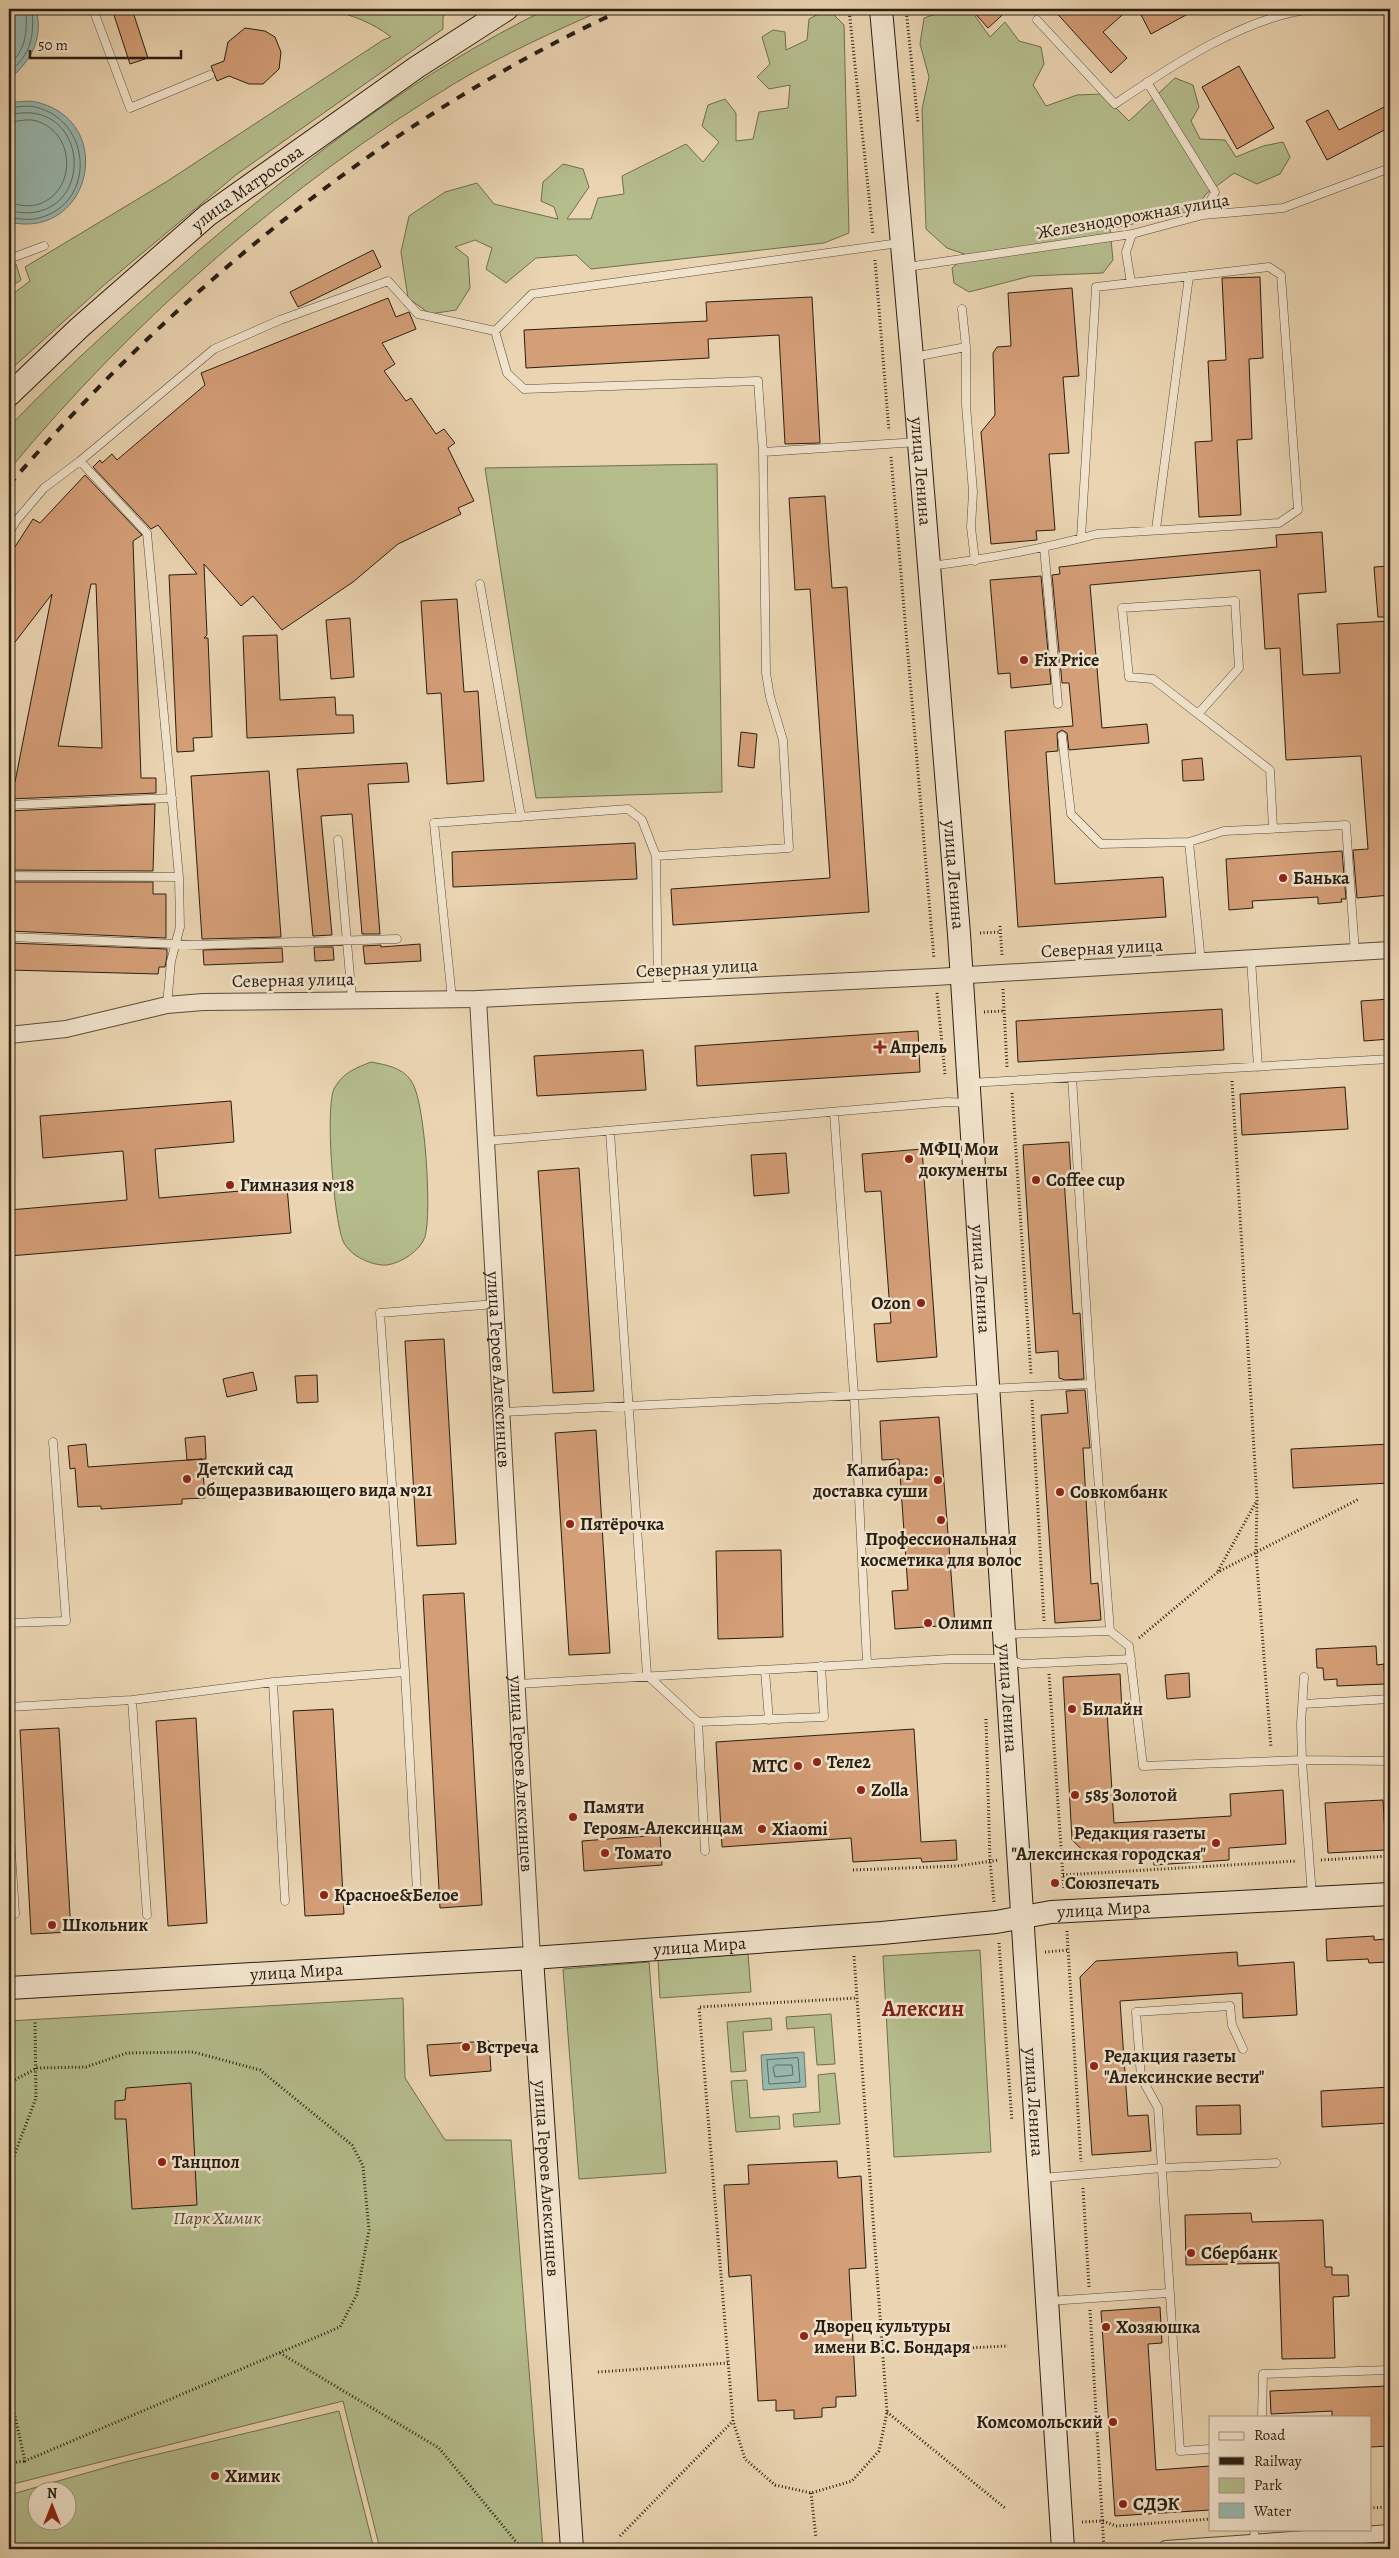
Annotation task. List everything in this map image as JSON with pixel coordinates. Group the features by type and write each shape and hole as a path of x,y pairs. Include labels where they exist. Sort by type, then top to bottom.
{"street":[{"name":"улица Ленина","path":"881,9 912,358 961,976 961,1096 988,1390 1020,1857 1063,2549"},
{"name":"улица Матросова","path":"9,395 79,328 208,215 416,67 495,15"},
{"name":"Северная улица","path":"9,1035 66,1029 167,1005 202,1002 478,999 1002,974 1390,950"},
{"name":"улица Героев Алексинцев","path":"478,999 532,1958 572,2549"},
{"name":"улица Мира","path":"9,1988 532,1958 852,1936 996,1922 1023,1916 1066,1911 1390,1894"},
{"path":"1166,2549 1255,2540 1390,2533"}],"lane":[{"path":"93,9 130,108 210,75"},
{"path":"1038,20 1115,104 1205,46 1290,11 1313,9"},
{"path":"1147,82 1216,192 1202,215"},
{"name":"Железнодорожная улица","path":"904,267 1132,234 1202,215 1283,208 1390,168"},
{"path":"1131,284 1126,252 1132,234"},
{"path":"495,331 532,294 902,243"},
{"path":"9,259 44,246"},
{"path":"928,566 975,561 1044,547 1097,534 1279,523 1298,510 1281,275 1269,267 1096,287 1080,538"},
{"path":"1156,530 1188,276"},
{"path":"9,533 16,521 44,488 80,461 214,349 280,320 388,281 418,314 495,331"},
{"path":"962,309 966,347 966,406 973,492 971,527 975,561"},
{"path":"495,331 507,373 524,388 758,382 763,452 766,673 770,697 783,740 789,848 656,856"},
{"path":"912,358 966,347"},
{"path":"763,452 918,442"},
{"path":"80,461 148,533 179,877 180,927 171,961 167,1005"},
{"path":"1044,547 1058,704"},
{"path":"480,584 521,817"},
{"path":"1198,714 1239,668 1235,601 1122,608 1129,677 1153,679 1198,714 1270,770 1272,829"},
{"path":"1062,736 1071,814 1101,844 1189,842 1224,831 1346,824 1355,953"},
{"path":"9,805 172,798"},
{"path":"452,999 434,823 628,809 642,820 656,856 658,990"},
{"path":"338,840 352,999"},
{"path":"1189,842 1201,962"},
{"path":"9,876 179,877"},
{"path":"9,937 176,944 397,939"},
{"path":"1252,959 1258,1067"},
{"path":"486,1141 834,1113 961,1096 1009,1081 1390,1059"},
{"path":"1072,1077 1091,1384 1110,1631"},
{"path":"834,1113 854,1394 867,1663"},
{"path":"610,1132 648,1675 698,1722 705,1851"},
{"path":"417,1890 405,1672 380,1313 496,1304"},
{"path":"502,1412 1091,1384"},
{"path":"9,1624 66,1621 53,1442"},
{"path":"1005,1634 1110,1631 1129,1646 1143,1766 1302,1760 1390,1761"},
{"path":"518,1684 648,1675 765,1671 867,1663 1006,1659 1022,1664 1130,1659"},
{"path":"698,1722 824,1718 821,1666"},
{"path":"765,1671 769,1720"},
{"path":"9,1707 132,1700 273,1682 405,1672"},
{"path":"1304,1677 1302,1760 1312,1898"},
{"path":"273,1682 285,1901"},
{"path":"1303,1704 1390,1699"},
{"path":"132,1700 148,1915"},
{"path":"9,1821 14,1914"},
{"path":"1209,2449 1180,2451 1168,2293 1163,2168 1158,2108 1141,2077 1136,2012 1230,2006 1232,2025 1243,2049"},
{"path":"1040,2178 1163,2168 1276,2163"},
{"path":"1047,2301 1168,2293"},
{"path":"1262,2416 1263,2374 1390,2370"}],"path":[{"path":"849,9 874,246 935,977 961,1096"},
{"path":"906,9 918,123"},
{"path":"1000,926 1004,1035 1016,1129 1045,1633"},
{"path":"1231,1068 1257,1500 1256,1552 1272,1761"},
{"path":"1218,1572 1257,1500"},
{"path":"1129,1646 1218,1572 1359,1500"},
{"path":"1048,1663 1066,1911 1104,2549"},
{"path":"853,1870 957,1866 1020,1857 1062,1854"},
{"path":"1063,1875 1390,1856"},
{"path":"852,1936 857,1998 882,2352 887,2412 879,2451 852,2481 811,2494 775,2485 745,2459 733,2421 699,2008 857,1998"},
{"path":"9,2169 36,2098 35,2020"},
{"path":"9,2084 37,2068 86,2067 127,2053 193,2052 260,2070 352,2145 363,2166 369,2230 357,2294 340,2327 24,2461 9,2463"},
{"path":"882,2352 1008,2346"},
{"path":"280,2352 439,2448 522,2549"},
{"path":"598,2372 728,2363"},
{"path":"9,2390 24,2461"},
{"path":"887,2412 1005,2508"},
{"path":"620,2536 733,2421"},
{"path":"811,2494 816,2538"},
{"path":"1372,2508 1390,2507"},
{"path":"1061,2523 1103,2521 1116,2526 1209,2519"}],"green space":[{"path":"327,9 450,10 443,17 443,29 237,174 103,286 9,371 9,297 30,281 25,267 166,182 383,40 391,37 361,20"},
{"path":"547,9 605,9 511,52 457,82 333,164 217,257 162,307 57,414 9,470 9,427 77,359 197,252 321,151 408,89 499,34"},
{"path":"828,9 844,25 849,233 824,243 591,269 576,255 536,258 506,283 486,269 492,248 475,240 455,247 468,257 470,288 456,310 430,314 408,298 401,252 409,216 445,192 477,183 494,204 558,219 554,207 541,201 543,182 563,164 583,169 589,187 567,219 591,219 598,198 624,194 622,176 686,144 703,162 719,142 702,126 708,105 725,99 736,113 736,141 753,139 759,112 788,108 790,85 769,89 757,77 770,64 762,37 773,30 785,32 786,50 807,40 809,19"},
{"path":"950,9 970,9 990,37 1005,22 1019,41 1041,47 1044,64 1033,85 1046,106 1077,95 1102,94 1129,121 1175,78 1193,85 1199,107 1191,121 1200,139 1225,140 1236,157 1263,146 1283,142 1290,157 1280,174 1257,184 1234,173 1206,194 1195,210 1110,229 1113,260 1103,273 1031,276 969,292 954,283 952,268 967,255 947,248 926,229 922,109 929,77 920,44 924,18"},
{"path":"16,264 21,280 9,288 9,266"},
{"path":"717,464 722,792 536,798 485,468"},
{"path":"371,1062 389,1066 400,1071 413,1084 421,1114 426,1159 428,1206 425,1237 419,1247 409,1255 398,1262 387,1265 369,1262 347,1248 340,1232 334,1190 330,1116 335,1087 346,1074"},
{"path":"980,1950 991,2152 894,2157 883,1956"},
{"path":"748,1954 751,1992 660,1998 658,1960"},
{"path":"649,1962 666,2173 579,2179 563,1969"},
{"name":"Парк Химик","path":"403,1998 405,2078 445,2140 511,2140 543,2549 380,2549 343,2401 9,2485 9,2021"},
{"path":"831,2014 835,2064 817,2065 814,2027 787,2029 786,2017"},
{"path":"771,2018 772,2030 743,2032 746,2071 731,2072 727,2022"},
{"path":"835,2073 840,2124 794,2127 793,2114 820,2112 818,2075"},
{"path":"747,2080 750,2118 779,2116 780,2129 736,2132 731,2081"},
{"name":"Химик","path":"339,2411 374,2549 9,2549 9,2495 28,2490 28,2530 78,2530 78,2480 62,2480 125,2462"}],"water":[{"path":"9,9 36,9 38,29 37,39 29,57 24,65 9,79"},
{"path":"14,102 36,102 62,113 78,131 85,153 84,176 75,197 59,214 37,223 9,222 9,104"},
{"path":"804,2052 806,2087 763,2090 761,2055"}],"building":[{"path":"112,9 132,9 148,58 130,64"},
{"path":"971,9 1009,9 988,28"},
{"path":"1053,9 1129,9 1103,32 1127,58 1111,73"},
{"path":"1138,9 1197,9 1151,34"},
{"path":"245,28 265,31 275,37 281,52 279,69 263,84 249,84 229,76 217,81 211,66 224,61 228,42"},
{"path":"1239,66 1274,128 1237,149 1202,87"},
{"path":"1390,104 1390,127 1327,160 1306,121 1328,110 1339,130"},
{"path":"373,250 381,267 298,307 290,292"},
{"path":"1260,277 1263,358 1249,359 1252,439 1237,440 1241,515 1199,517 1195,442 1212,441 1208,361 1226,360 1222,278"},
{"path":"1072,288 1079,376 1063,377 1069,453 1049,454 1055,530 1036,531 1037,540 991,544 981,432 995,415 993,353 997,347 1011,346 1008,293"},
{"path":"812,297 820,443 785,444 779,335 708,339 709,358 526,368 524,330 707,321 706,302"},
{"path":"388,298 396,317 409,312 416,329 382,343 395,364 384,371 406,401 411,398 436,434 444,429 455,443 448,448 474,501 458,508 461,514 398,544 353,582 282,630 253,596 241,606 204,564 207,635 204,638 208,638 212,737 193,738 194,751 177,752 169,575 197,574 158,525 151,529 93,467 100,460 102,463 112,454 117,460 205,385 201,373"},
{"path":"85,475 142,535 133,541 141,778 156,778 156,793 9,799 9,782 15,782 52,594 9,650 9,556 33,519 40,523","holes":["91,584 96,584 102,748 58,746"]},
{"path":"825,496 832,588 847,587 869,912 673,925 671,889 830,878 810,589 795,590 789,498"},
{"path":"1322,532 1326,592 1298,594 1303,675 1340,673 1337,624 1390,621 1390,895 1357,898 1353,850 1368,849 1361,756 1286,760 1280,648 1265,649 1260,570 1090,585 1102,728 1147,724 1149,743 1069,750 1067,733 1062,730 1057,733 1058,751 1046,752 1055,884 1163,877 1166,917 1018,927 1005,731 1073,726 1069,683 1062,683 1052,575 1060,574 1059,567 1277,547 1276,535"},
{"path":"1390,566 1390,617 1378,617 1374,567"},
{"path":"1041,576 1051,684 1011,688 1010,673 998,674 990,580"},
{"path":"457,599 464,692 478,691 484,781 447,784 441,693 427,694 421,601"},
{"path":"350,618 354,677 331,679 326,620"},
{"path":"277,635 280,700 335,697 336,715 353,715 354,733 247,738 243,636"},
{"path":"741,732 757,734 754,768 738,766"},
{"path":"1202,758 1204,780 1183,781 1182,760"},
{"path":"407,763 409,782 368,784 380,934 362,934 352,814 321,816 332,935 313,936 297,769"},
{"path":"269,771 281,937 202,939 191,776"},
{"path":"155,804 153,871 9,870 9,811"},
{"path":"635,843 637,879 453,887 452,852"},
{"name":"Банька","path":"1342,851 1346,899 1341,899 1342,902 1318,904 1318,897 1252,901 1253,908 1229,910 1226,859"},
{"path":"9,882 153,882 153,894 166,894 166,938 9,931"},
{"path":"9,943 167,949 167,956 165,967 159,967 158,974 9,970"},
{"path":"420,944 421,961 365,964 363,946 381,945 381,947"},
{"path":"314,947 333,947 334,960 315,961"},
{"path":"282,948 283,962 204,965 203,950"},
{"path":"1390,999 1390,1039 1364,1041 1361,1001"},
{"path":"1222,1009 1224,1050 1018,1062 1016,1021"},
{"path":"918,1031 920,1072 697,1086 695,1046"},
{"path":"643,1050 646,1090 537,1096 534,1056"},
{"path":"1345,1087 1348,1129 1242,1135 1240,1094"},
{"path":"231,1101 234,1142 155,1149 159,1198 287,1187 291,1233 9,1256 9,1210 127,1200 123,1151 43,1158 40,1116"},
{"path":"1069,1142 1071,1178 1064,1178 1073,1314 1080,1313 1084,1379 1065,1380 1059,1378 1058,1351 1036,1353 1023,1145"},
{"path":"922,1149 937,1357 877,1362 874,1324 891,1323 881,1191 865,1192 862,1154"},
{"path":"786,1153 789,1193 754,1196 751,1155"},
{"path":"579,1168 594,1391 553,1393 538,1171"},
{"path":"444,1339 456,1544 417,1546 405,1341"},
{"path":"253,1372 257,1390 227,1397 223,1379"},
{"path":"317,1375 318,1402 297,1403 295,1376"},
{"path":"1085,1390 1090,1448 1083,1448 1091,1584 1098,1583 1101,1620 1055,1623 1041,1415 1068,1413 1066,1391"},
{"path":"939,1417 955,1625 895,1629 892,1591 908,1590 899,1459 882,1460 880,1421"},
{"path":"596,1430 610,1653 569,1655 555,1433"},
{"path":"205,1436 206,1459 187,1460 185,1438"},
{"path":"86,1444 88,1467 202,1459 205,1498 182,1499 182,1504 101,1509 101,1506 78,1507 75,1468 70,1469 68,1446"},
{"path":"1390,1444 1390,1483 1293,1488 1291,1449"},
{"path":"781,1550 783,1637 718,1639 716,1551"},
{"path":"464,1593 482,1905 440,1908 423,1595"},
{"path":"1376,1646 1377,1665 1384,1664 1385,1684 1337,1686 1337,1679 1324,1680 1323,1668 1317,1668 1316,1649"},
{"path":"1189,1673 1190,1697 1167,1699 1165,1675"},
{"path":"1120,1674 1122,1711 1107,1712 1114,1823 1231,1816 1230,1794 1283,1790 1286,1844 1229,1848 1229,1860 1154,1865 1153,1857 1093,1860 1072,1840 1063,1677"},
{"path":"333,1709 344,1914 305,1916 293,1711"},
{"path":"196,1718 207,1923 168,1926 156,1721"},
{"path":"59,1728 71,1932 31,1934 20,1730"},
{"path":"914,1729 921,1842 956,1840 957,1860 922,1862 921,1858 853,1862 851,1838 722,1847 716,1742"},
{"path":"1383,1800 1386,1850 1328,1853 1325,1803"},
{"path":"660,1835 662,1865 584,1871 582,1841"},
{"path":"1374,1936 1374,1940 1386,1939 1388,1962 1369,1963 1368,1959 1327,1961 1326,1939"},
{"path":"1237,1952 1238,1966 1294,1962 1297,2015 1243,2018 1242,1993 1120,2001 1128,2116 1148,2115 1151,2151 1092,2155 1080,1977 1096,1961"},
{"path":"489,2041 491,2071 430,2076 427,2045"},
{"name":"Танцпол","path":"191,2083 197,2205 132,2209 126,2119 115,2119 115,2101 125,2100 126,2088"},
{"path":"1390,2087 1390,2123 1322,2127 1321,2091"},
{"path":"1240,2105 1241,2134 1197,2135 1196,2106"},
{"name":"Дворец культуры имени В.С. Бондаря","path":"837,2161 838,2178 861,2176 866,2268 849,2269 856,2396 836,2397 836,2407 822,2408 822,2417 794,2419 794,2410 776,2411 776,2400 758,2401 751,2275 729,2277 724,2185 749,2184 748,2165"},
{"path":"1251,2213 1252,2222 1323,2220 1325,2267 1332,2267 1332,2275 1348,2275 1349,2296 1333,2297 1335,2358 1282,2359 1279,2263 1186,2265 1185,2215"},
{"path":"1160,2307 1162,2343 1148,2344 1156,2470 1209,2466 1209,2510 1115,2516 1101,2311"},
{"path":"1388,2386 1390,2446 1372,2447 1372,2416 1332,2416 1332,2411 1271,2414 1270,2391"}],"railway":[{"path":"9,485 74,413 143,343 216,277 291,214 370,155 452,101 537,52 624,9"}],"place":[{"name":"Fix Price","path":"1024,660"},
{"name":"Банька","path":"1283,878"},
{"name":"Апрель","path":"880,1047"},
{"name":"МФЦ Мои документы","path":"909,1159"},
{"name":"Coffee cup","path":"1036,1180"},
{"name":"Гимназия №18","path":"230,1185"},
{"name":"Ozon","path":"921,1303"},
{"name":"Детский сад общеразвивающего вида №21","path":"187,1479"},
{"name":"Капибара: доставка суши","path":"938,1480"},
{"name":"Совкомбанк","path":"1060,1492"},
{"name":"Профессиональная косметика для волос","path":"941,1520"},
{"name":"Пятёрочка","path":"570,1524"},
{"name":"Олимп","path":"928,1623"},
{"name":"Билайн","path":"1072,1709"},
{"name":"Теле2","path":"817,1762"},
{"name":"МТС","path":"798,1766"},
{"name":"Zolla","path":"861,1790"},
{"name":"585 Золотой","path":"1075,1795"},
{"name":"Памяти Героям-Алексинцам","path":"573,1817"},
{"name":"Xiaomi","path":"762,1829"},
{"name":"Редакция газеты \"Алексинская городская\"","path":"1216,1843"},
{"name":"Томато","path":"605,1853"},
{"name":"Союзпечать","path":"1055,1883"},
{"name":"Красное&Белое","path":"324,1895"},
{"name":"Школьник","path":"52,1925"},
{"name":"Встреча","path":"466,2047"},
{"name":"Редакция газеты \"Алексинские вести\"","path":"1094,2066"},
{"name":"Танцпол","path":"162,2162"},
{"name":"Сбербанк","path":"1191,2253"},
{"name":"Хозяюшка","path":"1106,2327"},
{"name":"Дворец культуры имени В.С. Бондаря","path":"804,2336"},
{"name":"Комсомольский","path":"1113,2422"},
{"name":"Химик","path":"215,2476"},
{"name":"СДЭК","path":"1123,2504"}],"district":[{"name":"Алексин","path":"923,2008"}]}
